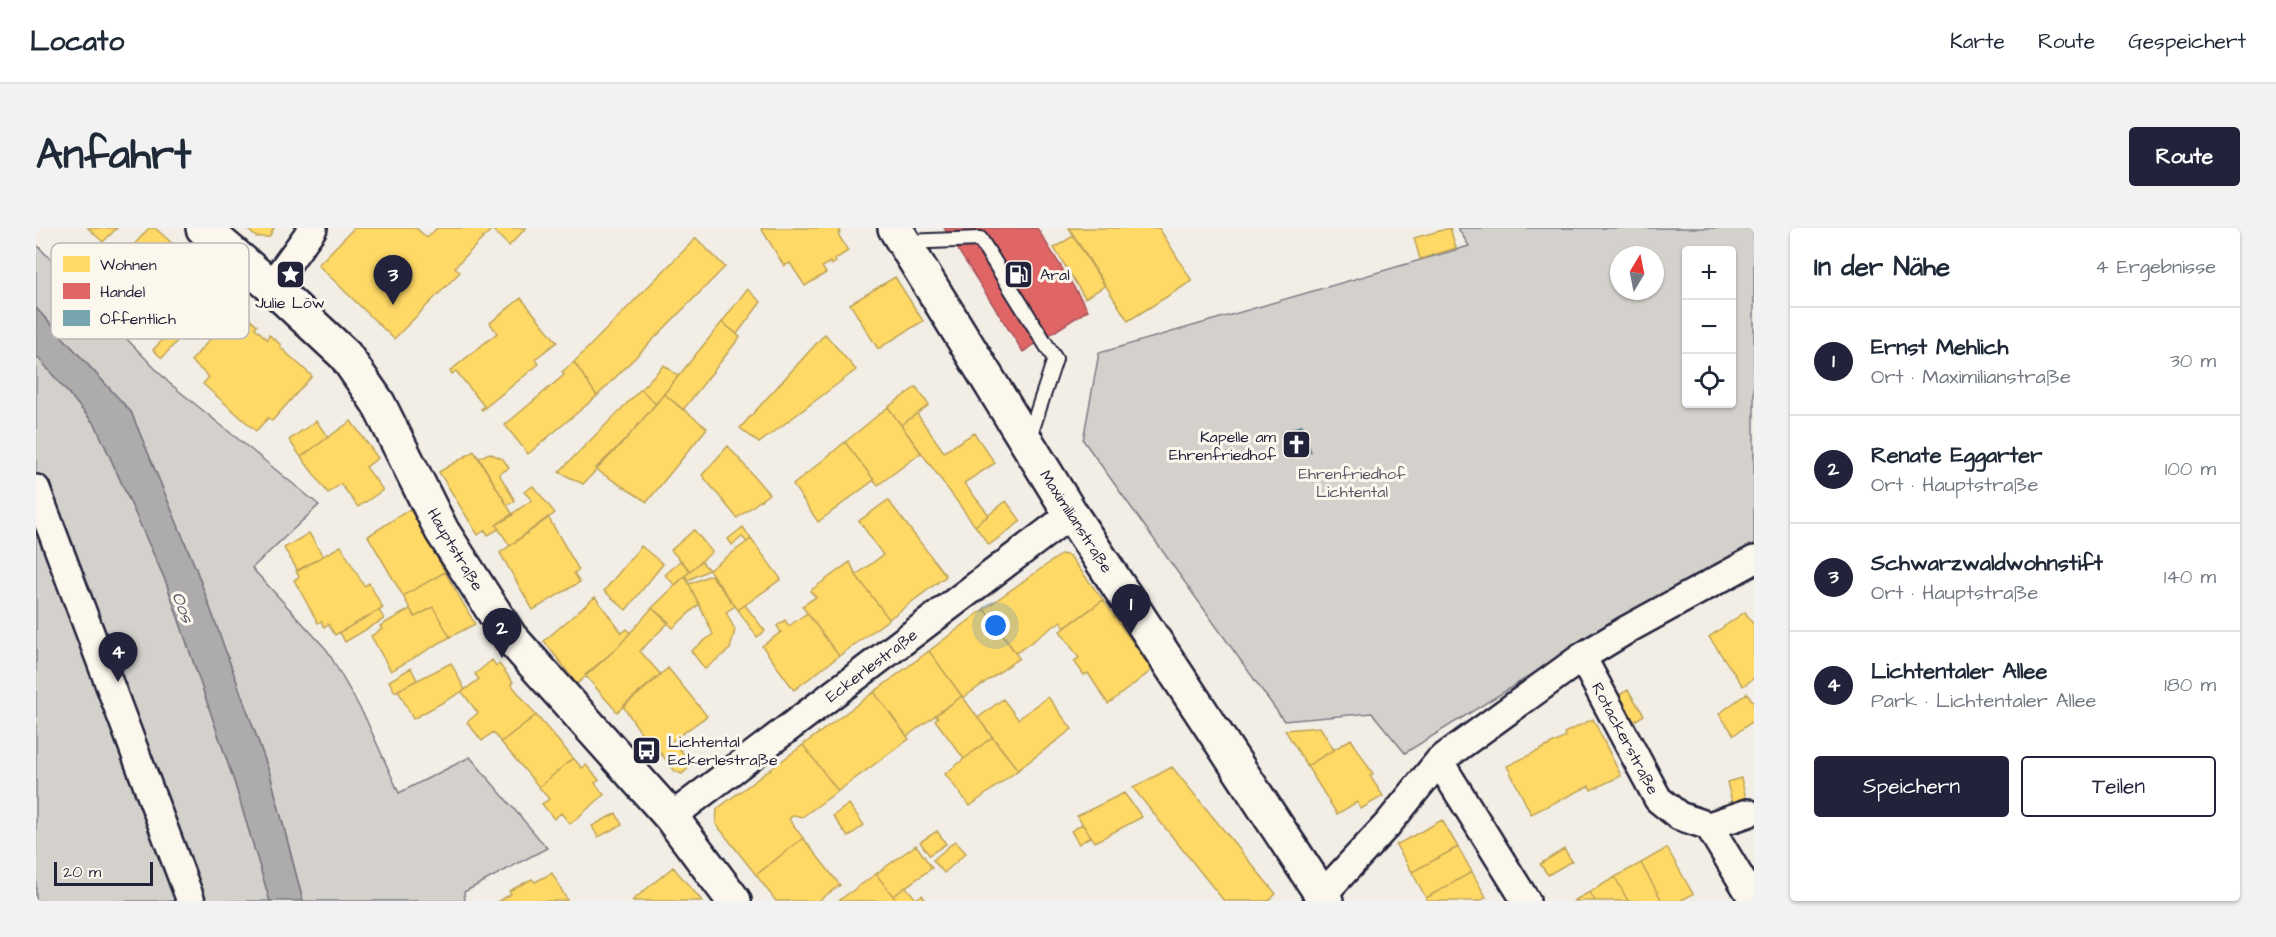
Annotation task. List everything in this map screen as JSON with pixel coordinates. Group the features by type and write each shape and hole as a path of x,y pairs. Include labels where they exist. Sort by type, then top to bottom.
{"main road":[{"name":"Hauptstraße","path":"203,228 221,243"},
{"name":"Maximilianstraße","path":"899,235 1071,514 1324,898"},
{"name":"Hauptstraße","path":"249,267 345,355 378,403 442,531 510,638 671,818 734,901"}],"street":[{"path":"271,286 313,228"},
{"path":"36,489 191,901"},
{"name":"Eckerlestraße","path":"671,818 1071,514"},
{"path":"1324,898 1388,824 1438,761 1582,657 1754,560"},
{"name":"Rotackerstraße","path":"1582,657 1658,799 1679,816 1709,826"},
{"path":"1438,761 1526,901"},
{"path":"1749,813 1709,826 1754,901"}],"lane":[{"path":"899,235 980,239 1055,359 1027,443"}],"green space":[{"name":"Ehrenfriedhof Lichtental","path":"1458,228 1754,228 1754,570 1644,636 1615,623 1405,753 1372,713 1284,721 1083,440 1099,353 1469,246"},
{"path":"36,244 51,260 51,324 36,308"},
{"path":"64,339 127,339 168,382 319,505 252,568 327,650 365,717 399,793 470,757 547,848 464,892 465,901 303,901 270,774 196,569 131,412"},
{"path":"36,355 96,426 166,582 234,781 270,901 36,901"}],"water":[{"name":"Oos","path":"36,308 51,324 51,339 64,339 131,412 196,569 270,774 303,901 270,901 234,781 166,582 96,426 36,355"}],"building: Wohnen":[{"path":"88,228 117,228 103,242"},
{"path":"149,228 155,228 172,243 135,243"},
{"path":"246,228 274,228 269,237 256,237"},
{"path":"354,228 416,228 427,238 437,228 526,228 509,246 492,229 455,267 460,272 394,339 318,265"},
{"path":"761,228 838,228 841,232 838,234 848,251 834,260 836,262 831,265 830,262 822,267 826,273 805,286 790,263 784,266"},
{"path":"1069,228 1159,228 1192,281 1128,321"},
{"path":"1450,228 1456,248 1420,259 1414,238"},
{"path":"1073,236 1105,286 1085,298 1054,248"},
{"path":"696,238 725,267 597,396 574,362"},
{"path":"895,277 923,321 878,349 850,304"},
{"path":"747,289 761,302 737,334 722,322"},
{"path":"521,298 557,342 535,359 539,364 482,410 484,406 456,371 452,374 450,371 497,333 490,323"},
{"path":"249,318 257,325 255,328 267,339 269,335 281,345 280,347 312,376 272,421 268,418 256,431 203,384 209,377 191,361 210,339 249,339"},
{"path":"722,322 740,337 683,410 664,394"},
{"path":"825,334 856,370 759,443 740,428"},
{"path":"163,339 177,341 162,358 153,350"},
{"path":"574,362 597,396 528,454 505,425 564,375 562,372"},
{"path":"664,365 678,376 656,404 641,389"},
{"path":"916,387 929,405 901,425 888,407"},
{"path":"641,389 656,404 583,484 559,472"},
{"path":"664,394 707,428 647,502 595,469 627,438"},
{"path":"888,407 921,453 878,485 845,442"},
{"path":"917,414 944,452 974,433 995,463 964,483 989,515 975,526 901,425"},
{"path":"316,421 328,437 301,457 289,440"},
{"path":"351,421 378,458 366,467 383,490 358,507 341,484 328,493 301,457"},
{"path":"845,442 874,480 818,522 793,485"},
{"path":"728,446 769,494 737,518 702,475"},
{"path":"474,451 513,515 496,525 499,529 488,535 485,530 478,535 439,472"},
{"path":"489,453 503,459 509,468 499,474 515,501 507,505 479,458"},
{"path":"533,486 555,513 510,546 496,525 532,500 524,492"},
{"path":"888,500 946,576 889,619 856,575 883,555 859,521"},
{"path":"1006,501 1021,521 989,545 975,526"},
{"path":"410,509 445,572 403,596 368,536"},
{"path":"548,517 579,570 574,573 580,582 533,610 500,553"},
{"path":"743,527 751,539 747,542 742,537 732,545 728,539"},
{"path":"694,530 712,552 690,571 671,550"},
{"path":"309,533 323,556 298,571 284,548"},
{"path":"751,539 781,579 738,610 709,570"},
{"path":"341,546 364,586 369,583 383,608 335,635 328,624 324,627 321,621 318,623 294,580 299,577 296,571"},
{"path":"641,546 663,564 626,610 604,591"},
{"path":"1062,554 1070,556 1103,600 1065,628 1061,621 1016,653 984,609"},
{"path":"681,560 690,571 675,585 665,575"},
{"path":"701,561 709,570 688,580 685,576"},
{"path":"850,562 856,575 889,619 839,656 802,606 816,597 810,591"},
{"path":"445,572 475,624 450,637 433,607 415,617 403,596"},
{"path":"711,575 735,606 726,612 735,630 730,649 705,669 691,651 713,634 689,584"},
{"path":"685,576 699,604 673,628 652,608"},
{"path":"595,597 622,633 627,629 630,633 577,684 544,641"},
{"path":"1103,600 1152,670 1108,704 1088,673 1084,675 1074,661 1079,658 1060,631"},
{"path":"745,605 765,631 757,637 738,610"},
{"path":"433,607 450,637 391,671 371,636 382,629 380,626 410,609 415,617"},
{"path":"652,608 669,622 640,651 661,675 617,712 585,675 617,648"},
{"path":"984,609 1019,658 963,698 929,651"},
{"path":"379,610 384,619 345,642 340,632"},
{"path":"1745,612 1754,625 1754,678 1743,686 1709,637"},
{"path":"807,613 839,656 794,690 762,646 781,632 777,626 785,620 789,626"},
{"path":"929,651 962,696 907,736 874,692"},
{"path":"492,660 496,666 499,664 513,682 511,684 536,715 501,742 493,732 482,741 467,722 478,713 462,692 479,679 475,674"},
{"path":"451,663 465,690 413,719 398,690"},
{"path":"411,668 417,680 395,692 389,681"},
{"path":"668,668 707,716 672,741 693,764 682,774 675,771 658,750 655,751 649,745 623,706"},
{"path":"1628,690 1644,715 1630,724 1614,698"},
{"path":"874,692 909,739 838,791 803,745"},
{"path":"1747,693 1754,703 1754,720 1734,735 1719,714"},
{"path":"962,696 992,737 964,759 935,720 938,718 935,715"},
{"path":"1048,697 1072,729 1018,770 978,718 1003,699 1018,719"},
{"path":"536,715 573,758 539,787 501,742"},
{"path":"1593,719 1621,776 1591,790 1589,786 1531,814 1507,766 1566,737 1564,733"},
{"path":"1320,727 1334,750 1307,766 1285,730"},
{"path":"992,737 1018,770 970,806 945,774"},
{"path":"1351,739 1373,774 1370,776 1383,796 1361,809 1357,802 1337,814 1307,766"},
{"path":"803,745 838,791 802,817 794,815 789,819 803,838 756,875 716,824 717,809"},
{"path":"573,758 582,768 586,765 599,780 595,783 604,795 570,824 561,813 554,819 542,804 549,799 539,787"},
{"path":"1172,767 1276,894 1268,901 1224,901 1133,788"},
{"path":"1741,778 1748,806 1734,810 1727,782"},
{"path":"1124,793 1142,817 1095,842 1077,816"},
{"path":"849,804 864,825 848,837 833,816"},
{"path":"616,813 622,825 598,837 592,826"},
{"path":"1442,820 1458,847 1412,872 1396,845"},
{"path":"1082,824 1091,836 1079,844 1071,831"},
{"path":"937,831 946,844 929,855 920,842"},
{"path":"803,838 840,885 818,901 776,901 756,875"},
{"path":"955,841 966,853 944,873 933,860"},
{"path":"916,845 932,868 893,896 876,874"},
{"path":"1458,847 1472,872 1426,898 1412,872"},
{"path":"1667,848 1693,894 1680,901 1662,901 1641,863"},
{"path":"1564,849 1572,861 1548,875 1540,864"},
{"path":"1641,863 1662,901 1628,901 1615,877"},
{"path":"673,867 702,901 632,901"},
{"path":"1472,872 1486,897 1480,901 1428,901 1426,898"},
{"path":"552,873 567,900 499,901 511,894 509,891 532,879 535,882"},
{"path":"876,874 897,901 838,901"},
{"path":"1615,877 1628,901 1595,901 1590,892"},
{"path":"906,887 916,899 897,901 893,896"},
{"path":"1590,892 1595,901 1573,901"},
{"path":"922,895 926,901 913,901"}],"building: Handel":[{"path":"944,228 1037,228 1088,310 1023,352"}],"building: Öffentlich":[{"path":"1302,425 1311,452 1291,459 1282,433"}],"place":[{"name":"Julie Löw","path":"290,274"},
{"name":"Aral","path":"1019,274"},
{"name":"Schwarzwaldwohnstift","path":"393,305"},
{"name":"Kapelle am Ehrenfriedhof","path":"1297,445"},
{"name":"Ernst Mehlich","path":"1131,634"},
{"name":"Renate Eggarter","path":"502,658"},
{"name":"Lichtentaler Allee","path":"118,682"},
{"name":"Lichtental Eckerlestraße","path":"647,750"}]}
